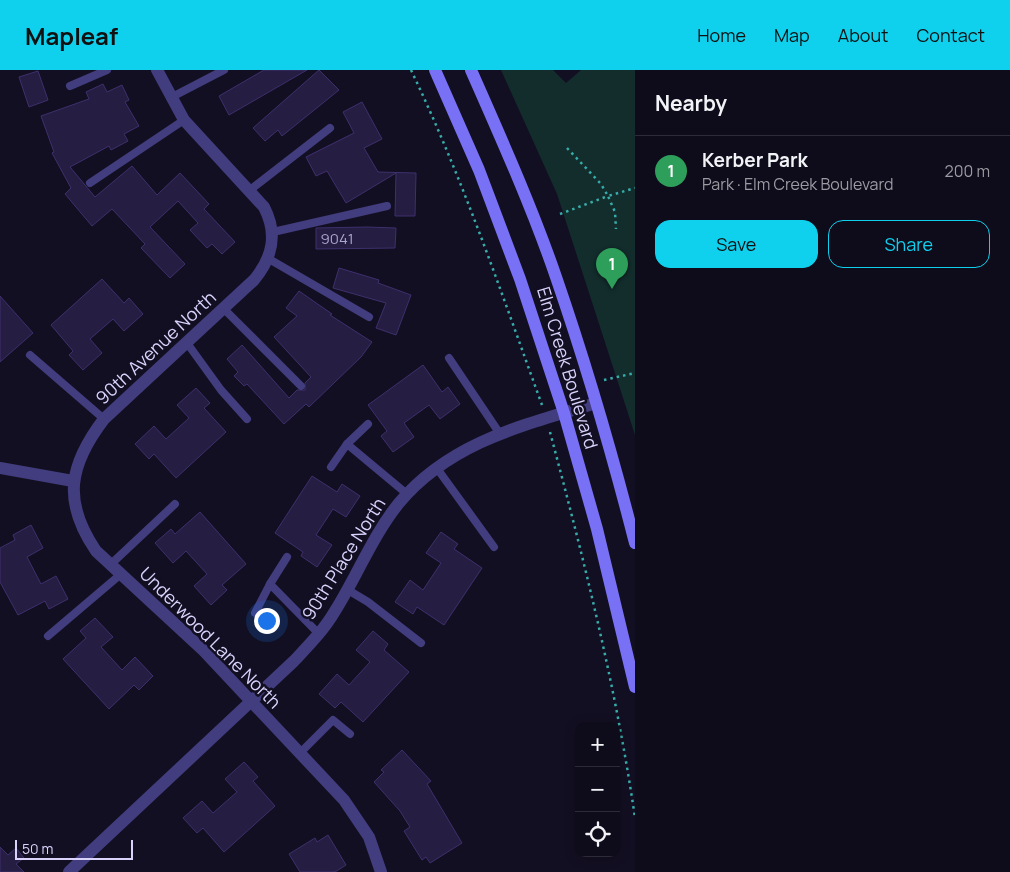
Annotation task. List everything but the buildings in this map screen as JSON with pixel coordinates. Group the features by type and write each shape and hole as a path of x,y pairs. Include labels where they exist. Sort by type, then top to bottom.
{"main road":[{"name":"Elm Creek Boulevard","path":"434,70 479,170 520,279 564,413 597,529 635,687"},
{"name":"Elm Creek Boulevard","path":"471,70 510,158 556,276 596,403 635,543"}],"street":[{"path":"158,70 170,98 184,120 198,138 250,190 267,213 273,232 271,252"},
{"name":"90th Avenue North","path":"72,481 79,458 89,438 104,420 254,280 271,252"},
{"name":"90th Place North","path":"69,872 251,701 319,634 348,590 381,531 407,494 436,467 473,444 596,403"},
{"path":"0,468 72,481"},
{"name":"Underwood Lane North","path":"72,481 76,507 86,537 110,565 202,650 344,800 359,819 369,837 381,872"}],"lane":[{"path":"70,86 107,70"},
{"path":"170,98 224,70"},
{"path":"90,183 184,120"},
{"path":"250,190 330,128"},
{"path":"273,232 387,206"},
{"path":"271,252 369,317"},
{"path":"224,309 301,386"},
{"path":"187,343 221,390 247,419"},
{"path":"30,355 104,420"},
{"path":"449,358 500,434"},
{"path":"331,468 347,444 368,424"},
{"path":"347,444 407,494"},
{"path":"436,467 494,547"},
{"path":"110,565 175,504"},
{"path":"255,613 287,557"},
{"path":"48,636 121,574"},
{"path":"270,584 319,634"},
{"path":"348,590 368,602 421,643"},
{"path":"300,754 333,720 350,734"}],"path":[{"path":"411,70 453,162 485,243 547,419 595,601 611,673 635,818"},
{"path":"567,148 601,184 615,212 616,229"},
{"path":"560,214 635,188"},
{"path":"603,380 635,373"}],"green space":[{"path":"501,70 553,70 566,83 581,70 635,70 635,435 557,194"}],"place":[{"name":"Kerber Park","path":"612,289"}]}
